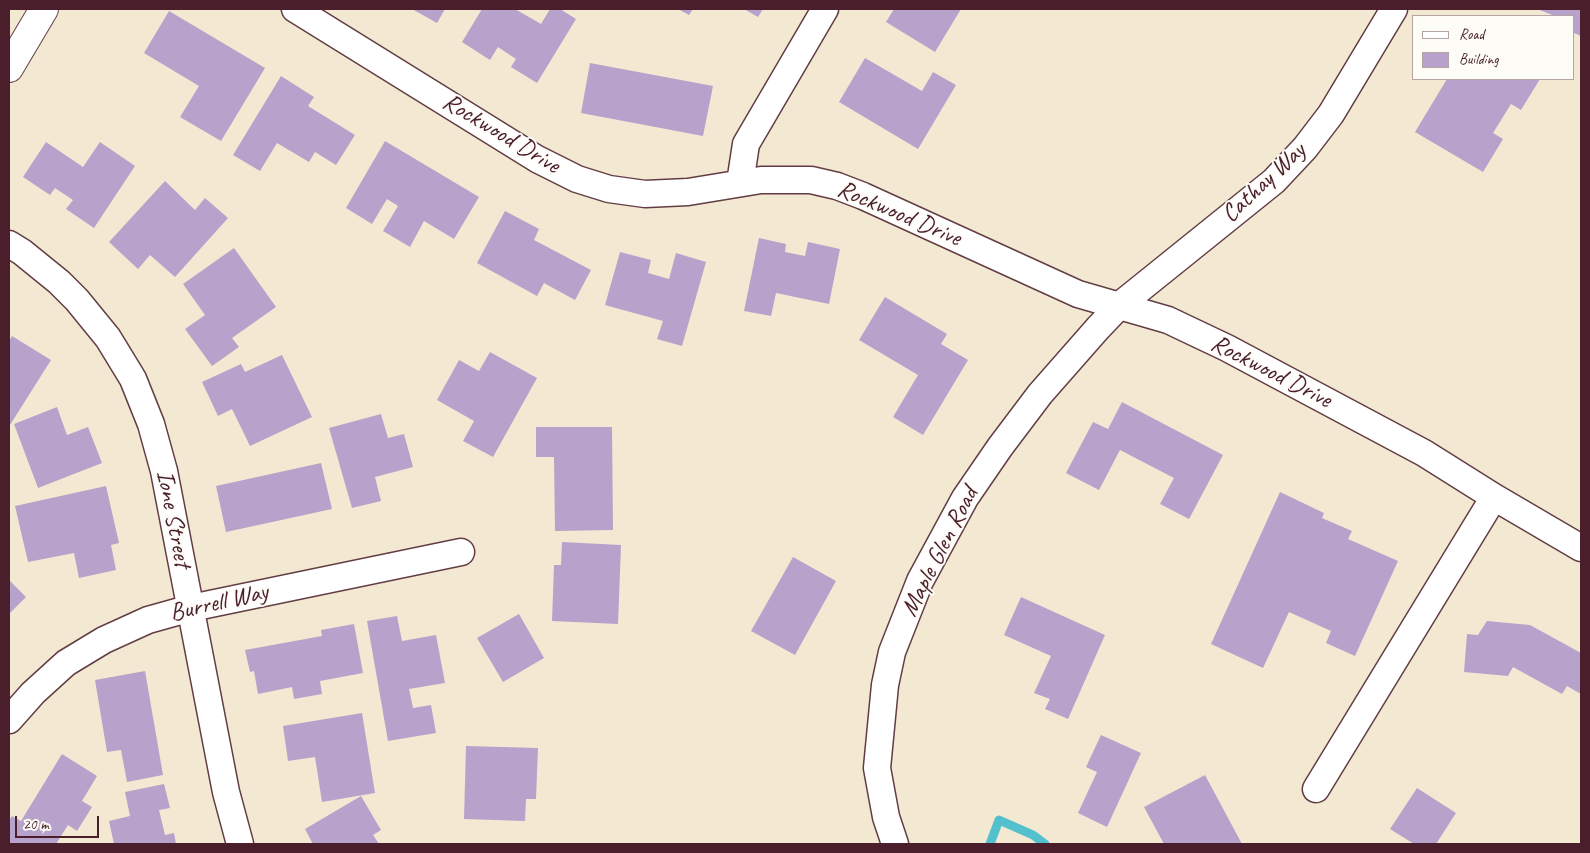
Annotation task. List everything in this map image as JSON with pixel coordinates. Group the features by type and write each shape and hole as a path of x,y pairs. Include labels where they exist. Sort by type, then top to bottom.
{"main road":[{"path":"9,68 44,9"}],"street":[{"name":"Rockwood Drive","path":"295,9 537,159 577,178 608,189 645,194 688,192 761,180 811,180 837,186 863,196 1078,294 1168,320 1227,348 1424,453 1581,548"},
{"path":"740,183 746,144 825,9"},
{"name":"Cathay Way","path":"1120,305 1274,181 1305,148 1331,114 1394,9"},
{"name":"Ione Street","path":"9,244 44,270 77,300 108,338 132,379 152,424 164,471 226,792 240,844"},
{"name":"Maple Glen Road","path":"895,844 886,817 877,768 881,722 885,685 892,652 920,581 965,498 1000,447 1040,394 1120,305"},
{"path":"1316,789 1494,497"},
{"name":"Burrell Way","path":"9,720 33,692 66,664 104,640 148,620 191,608 461,552"}],"building":[{"path":"412,9 445,9 437,23"},
{"path":"482,9 515,9 541,24 550,9 560,9 576,19 537,83 511,67 516,59 498,47 490,60 462,42"},
{"path":"678,9 693,9 689,15"},
{"path":"744,9 763,9 758,17"},
{"path":"894,9 961,9 935,52 886,22"},
{"path":"1537,9 1581,9 1581,36 1575,33 1575,15 1552,15"},
{"path":"169,11 265,68 221,141 180,117 199,86 144,53"},
{"path":"865,58 922,91 933,72 956,85 918,149 839,102"},
{"path":"590,63 713,86 703,136 581,113"},
{"path":"281,76 314,97 308,106 355,135 336,165 315,152 309,162 277,143 260,171 233,155"},
{"path":"1446,80 1539,80 1521,110 1511,104 1493,133 1503,139 1483,172 1415,132"},
{"path":"385,141 479,197 454,239 424,221 410,247 383,231 398,206 387,199 372,224 346,208"},
{"path":"46,142 83,167 100,142 135,166 94,228 66,209 73,200 55,188 50,195 23,177"},
{"path":"165,181 195,210 205,198 228,218 175,277 150,255 138,269 109,242"},
{"path":"505,211 539,229 534,240 591,270 575,300 544,283 537,296 477,263"},
{"path":"759,238 786,244 785,252 805,256 808,242 840,249 829,304 776,293 771,316 744,311"},
{"path":"234,248 276,307 232,338 239,347 212,366 185,329 205,315 183,284"},
{"path":"620,252 651,260 648,273 669,279 676,253 706,262 682,346 657,339 663,321 605,305"},
{"path":"885,297 947,334 941,344 968,360 923,435 893,417 918,375 859,340"},
{"path":"12,336 51,360 10,425 9,341"},
{"path":"490,352 537,378 493,457 463,441 474,421 437,400 459,360 479,371"},
{"path":"282,355 312,417 250,446 232,409 218,416 202,382 241,364 245,372"},
{"path":"1122,402 1223,455 1189,519 1160,504 1174,478 1120,450 1099,490 1066,473 1093,422 1108,429"},
{"path":"57,407 67,435 88,427 102,463 38,488 14,424"},
{"path":"381,414 388,438 404,434 413,467 375,477 381,501 352,508 329,428"},
{"path":"536,427 612,427 613,530 555,531 554,457 536,457"},
{"path":"321,463 332,509 226,532 216,486"},
{"path":"106,486 119,543 111,545 116,570 79,578 74,553 28,562 15,506"},
{"path":"1280,492 1324,513 1322,518 1352,531 1348,539 1398,561 1355,656 1326,643 1331,631 1289,612 1263,668 1211,644"},
{"path":"562,542 621,545 618,624 552,621 554,565 561,565"},
{"path":"793,557 836,581 795,655 751,631"},
{"path":"9,580 26,597 9,614"},
{"path":"1021,597 1105,635 1068,719 1045,709 1050,699 1034,693 1051,656 1004,635"},
{"path":"519,614 544,658 503,682 477,638"},
{"path":"397,616 402,641 436,635 445,683 409,689 413,708 431,705 436,733 388,741 367,621"},
{"path":"1487,621 1530,625 1581,653 1581,694 1567,686 1562,694 1513,667 1508,676 1464,672 1467,634 1478,635"},
{"path":"354,624 363,673 320,681 322,694 294,699 292,687 258,694 254,671 250,672 245,650 322,636 321,630"},
{"path":"145,671 163,775 127,782 121,750 107,752 95,680"},
{"path":"362,713 375,793 322,802 315,757 288,761 283,726"},
{"path":"1101,735 1141,753 1107,827 1078,813 1097,772 1086,767"},
{"path":"466,746 538,748 536,799 526,799 525,821 464,819"},
{"path":"62,754 97,776 82,801 92,807 77,831 68,825 56,844 9,844 9,821 12,816 21,821"},
{"path":"1205,775 1242,844 1164,844 1144,807"},
{"path":"164,784 170,808 159,810 165,835 174,833 176,844 114,844 109,821 130,816 125,792"},
{"path":"1417,788 1456,813 1436,844 1414,844 1390,829"},
{"path":"361,796 381,830 373,835 379,844 313,844 305,829"}],"waterway":[{"path":"990,844 999,820 1033,835 1045,844"}]}
